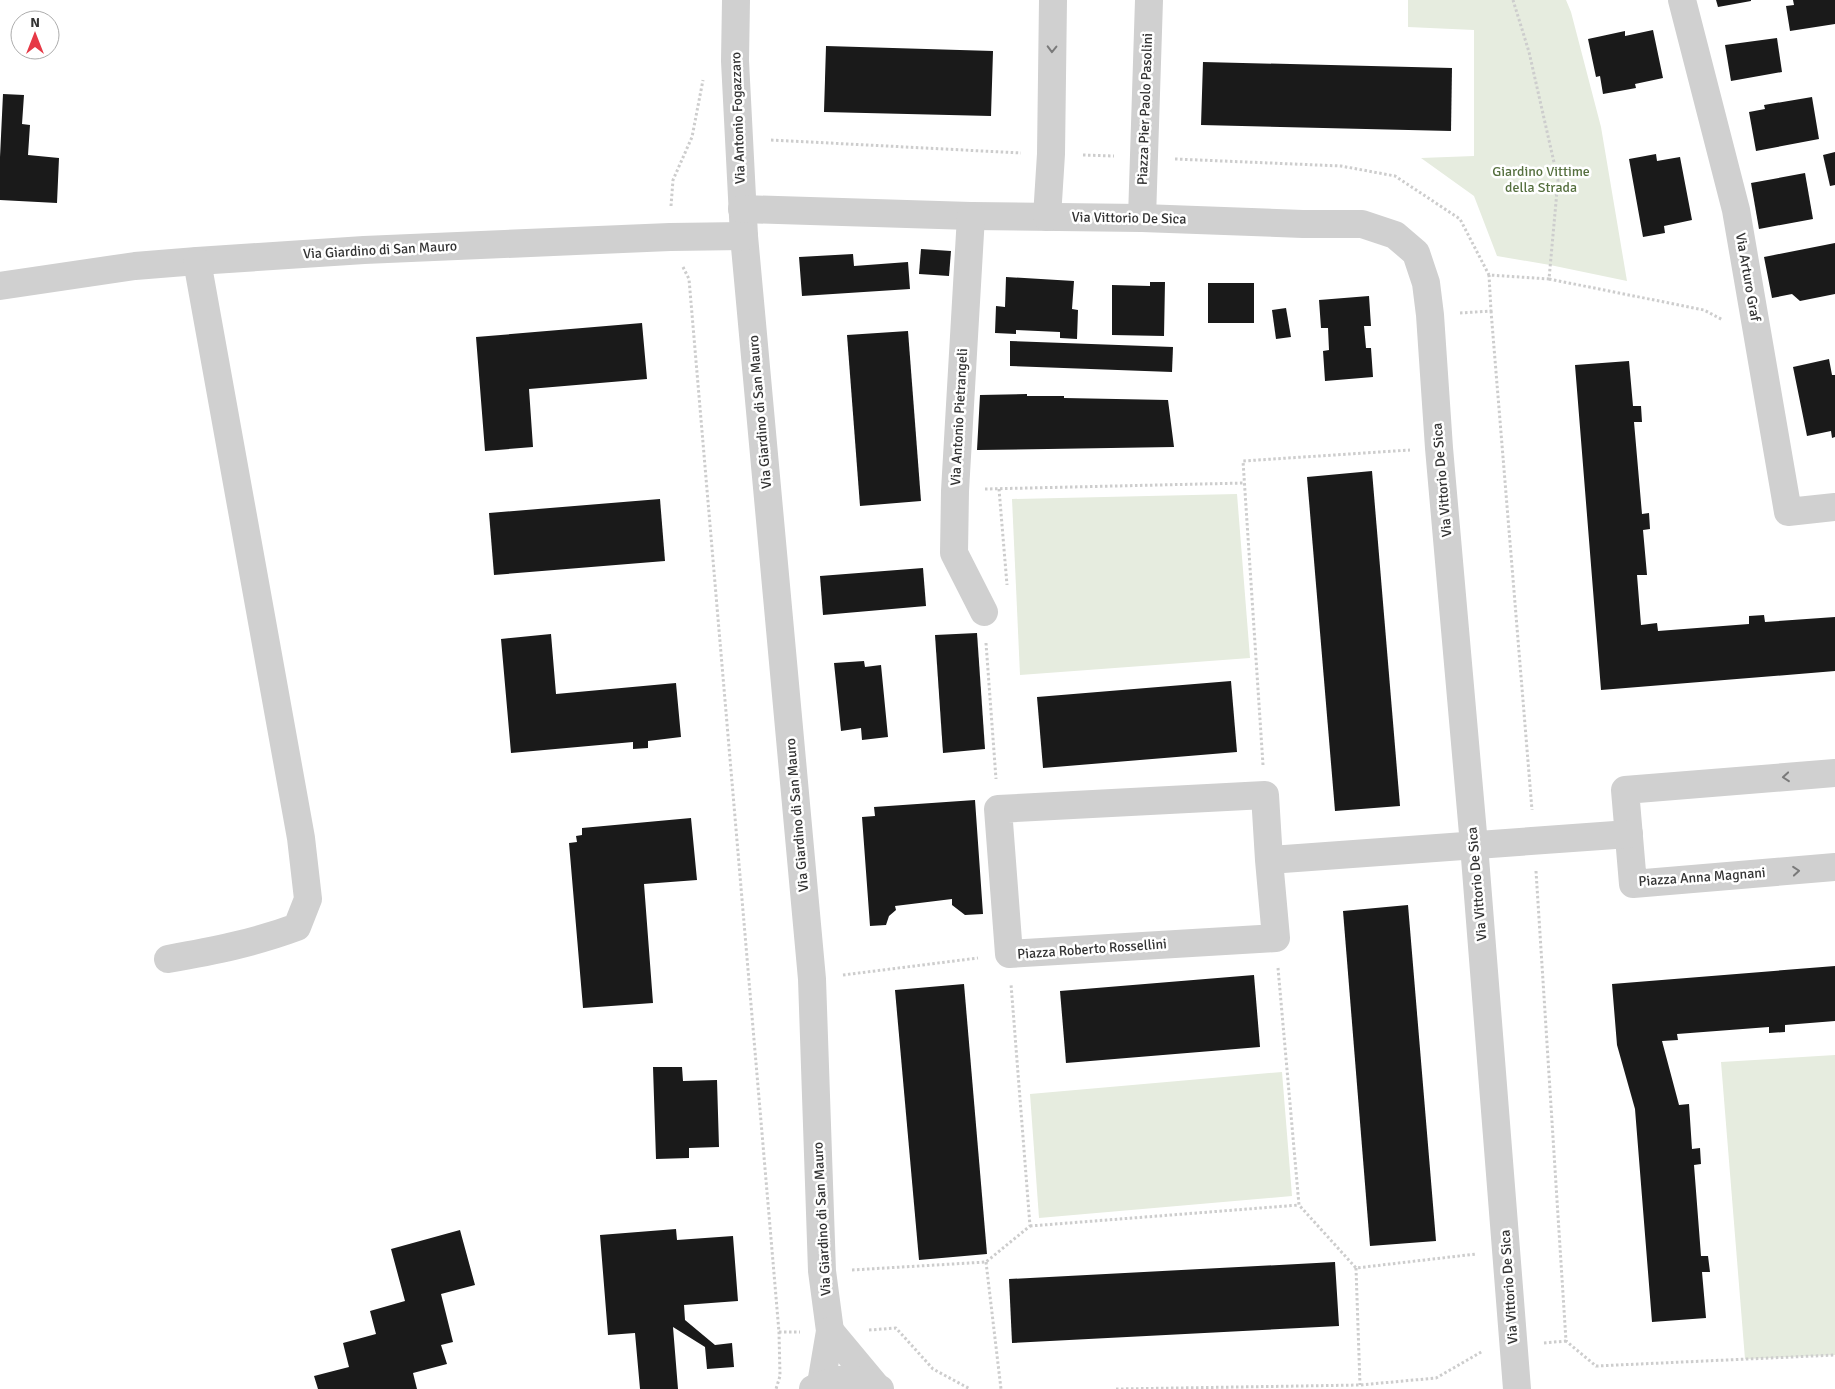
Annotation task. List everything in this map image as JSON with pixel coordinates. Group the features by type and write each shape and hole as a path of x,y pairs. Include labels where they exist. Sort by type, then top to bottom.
{"street":[{"name":"Via Antonio Fogazzaro","path":"736,0 735,61 744,236"},
{"path":"1047,217 1051,154 1053,0"},
{"name":"Piazza Pier Paolo Pasolini","path":"1142,218 1149,0"},
{"name":"Via Arturo Graf","path":"1682,0 1736,210 1788,512 1835,507"},
{"name":"Via Vittorio De Sica","path":"742,209 1362,224 1394,235 1416,253 1426,283 1430,315 1439,448 1474,845 1517,1389"},
{"name":"Via Antonio Pietrangeli","path":"971,216 955,491 954,553 984,612"},
{"name":"Via Giardino di San Mauro","path":"0,286 135,266 197,261 364,250 670,237 744,236 812,979 822,1271 830,1331"},
{"path":"168,959 232,948 266,939 297,927 308,899 301,838 197,261"},
{"name":"Piazza Anna Magnani","path":"1835,773 1625,790 1633,884 1835,867"},
{"path":"998,810 1265,795 1276,938"},
{"name":"Piazza Roberto Rossellini","path":"998,810 1009,954 1276,938"},
{"path":"1269,860 1629,834"},
{"path":"817,1387 830,1331"},
{"path":"830,1331 878,1387"},
{"path":"817,1387 839,1379 857,1380 878,1387"}],"path":[{"path":"1513,0 1530,52 1558,180 1548,279"},
{"path":"705,72 692,137 673,180 670,237 689,279 780,1332 780,1376 776,1389"},
{"path":"1566,1341 1534,841 1489,275 1548,279 1704,310 1723,320 1727,328"},
{"path":"1430,315 1491,311"},
{"path":"1265,795 1243,461 1439,448"},
{"path":"955,491 1244,483"},
{"path":"998,489 1009,608 984,612 998,810"},
{"path":"1276,938 1299,1204 1356,1268 1360,1385"},
{"path":"812,979 1009,954 1030,1226"},
{"path":"822,1271 986,1262 1030,1226 1299,1204"},
{"path":"1356,1268 1506,1250"},
{"path":"986,1262 1001,1389"},
{"path":"1116,1389 1360,1385 1436,1378 1482,1352 1513,1346 1566,1341 1596,1366 1835,1354"}],"green space":[{"name":"Giardino Vittime della Strada","path":"1408,0 1566,0 1571,12 1601,127 1627,281 1497,256 1474,196 1421,158 1474,156 1474,30 1408,27"},
{"path":"1237,494 1250,658 1020,675 1012,499"},
{"path":"1835,1055 1835,1355 1745,1359 1721,1062"},
{"path":"1282,1072 1292,1196 1039,1218 1030,1094"}],"building":[{"path":"1716,0 1751,0 1751,1 1718,7"},
{"path":"1793,0 1835,0 1835,24 1790,31 1786,6 1794,5"},
{"path":"1653,30 1663,78 1635,84 1636,88 1603,94 1600,76 1596,77 1588,39 1625,31 1625,36"},
{"path":"1777,38 1782,72 1731,81 1725,45"},
{"path":"826,46 993,51 991,116 824,112"},
{"path":"1203,62 1452,68 1451,131 1201,125"},
{"path":"3,94 24,95 22,124 30,125 28,155 59,158 57,203 0,200"},
{"path":"1812,97 1819,139 1756,151 1749,112 1765,109 1764,105"},
{"path":"1835,152 1835,185 1830,186 1823,155"},
{"path":"1656,154 1657,161 1680,157 1692,220 1664,226 1665,233 1643,237 1629,159"},
{"path":"1805,173 1813,219 1759,229 1751,183"},
{"path":"1835,243 1835,294 1800,301 1792,294 1772,298 1764,257"},
{"path":"921,249 951,251 949,276 919,274"},
{"path":"853,254 854,266 908,262 910,289 802,296 799,257"},
{"path":"1006,277 1074,281 1072,309 1078,310 1077,339 1060,338 1060,332 1016,330 1016,334 995,333 996,306 1005,307"},
{"path":"1150,282 1165,282 1164,336 1112,335 1112,285 1150,286"},
{"path":"1208,283 1254,283 1254,323 1208,323"},
{"path":"1369,296 1371,326 1364,326 1366,348 1371,348 1373,377 1325,381 1323,351 1329,350 1328,328 1321,328 1319,300"},
{"path":"1286,308 1291,337 1276,339 1272,310"},
{"path":"642,323 647,379 529,389 533,447 485,451 476,337"},
{"path":"908,331 921,501 860,506 847,335"},
{"path":"1010,341 1173,347 1172,372 1010,366"},
{"path":"1829,359 1832,375 1835,375 1835,437 1832,438 1831,431 1807,436 1793,367"},
{"path":"1629,361 1633,406 1641,406 1642,422 1634,422 1642,514 1649,513 1650,529 1643,530 1647,575 1637,575 1641,625 1657,623 1658,631 1749,624 1749,616 1764,615 1765,622 1835,617 1835,671 1601,690 1575,365"},
{"path":"1027,394 1027,396 1064,396 1064,398 1168,400 1174,447 977,450 980,395"},
{"path":"1372,471 1400,806 1335,811 1307,477"},
{"path":"660,499 665,561 494,575 489,513"},
{"path":"923,568 926,606 823,615 820,576"},
{"path":"977,633 985,749 943,753 935,635"},
{"path":"551,634 556,694 676,683 681,737 648,741 648,748 633,749 633,742 511,753 501,639"},
{"path":"864,661 865,667 881,665 888,737 862,740 861,728 841,731 834,663"},
{"path":"1231,681 1237,752 1043,768 1037,697"},
{"path":"975,800 983,914 965,915 952,905 952,899 895,906 896,910 889,916 886,925 870,926 862,817 875,816 874,807"},
{"path":"691,818 697,880 644,884 653,1003 583,1008 569,843 577,842 576,836 582,835 582,828"},
{"path":"1408,905 1436,1241 1370,1246 1343,911"},
{"path":"1835,966 1835,1021 1785,1025 1785,1032 1769,1033 1769,1027 1677,1034 1678,1040 1662,1041 1679,1105 1689,1104 1692,1149 1700,1148 1701,1164 1694,1165 1701,1256 1708,1256 1710,1272 1702,1272 1706,1318 1652,1322 1635,1109 1617,1045 1612,984"},
{"path":"1254,975 1260,1047 1066,1063 1060,991"},
{"path":"964,984 987,1254 919,1260 895,990"},
{"path":"653,1067 682,1067 683,1081 717,1080 719,1147 689,1148 689,1158 656,1159"},
{"path":"676,1229 677,1240 733,1236 738,1301 684,1305 685,1320 715,1345 732,1343 734,1367 707,1369 705,1347 673,1327 678,1389 640,1389 635,1333 608,1335 600,1235"},
{"path":"460,1230 475,1285 441,1294 453,1342 441,1345 447,1364 413,1373 417,1389 318,1389 314,1376 349,1367 343,1343 376,1334 370,1311 405,1301 391,1249"},
{"path":"1335,1262 1339,1326 1012,1343 1009,1279"}]}
